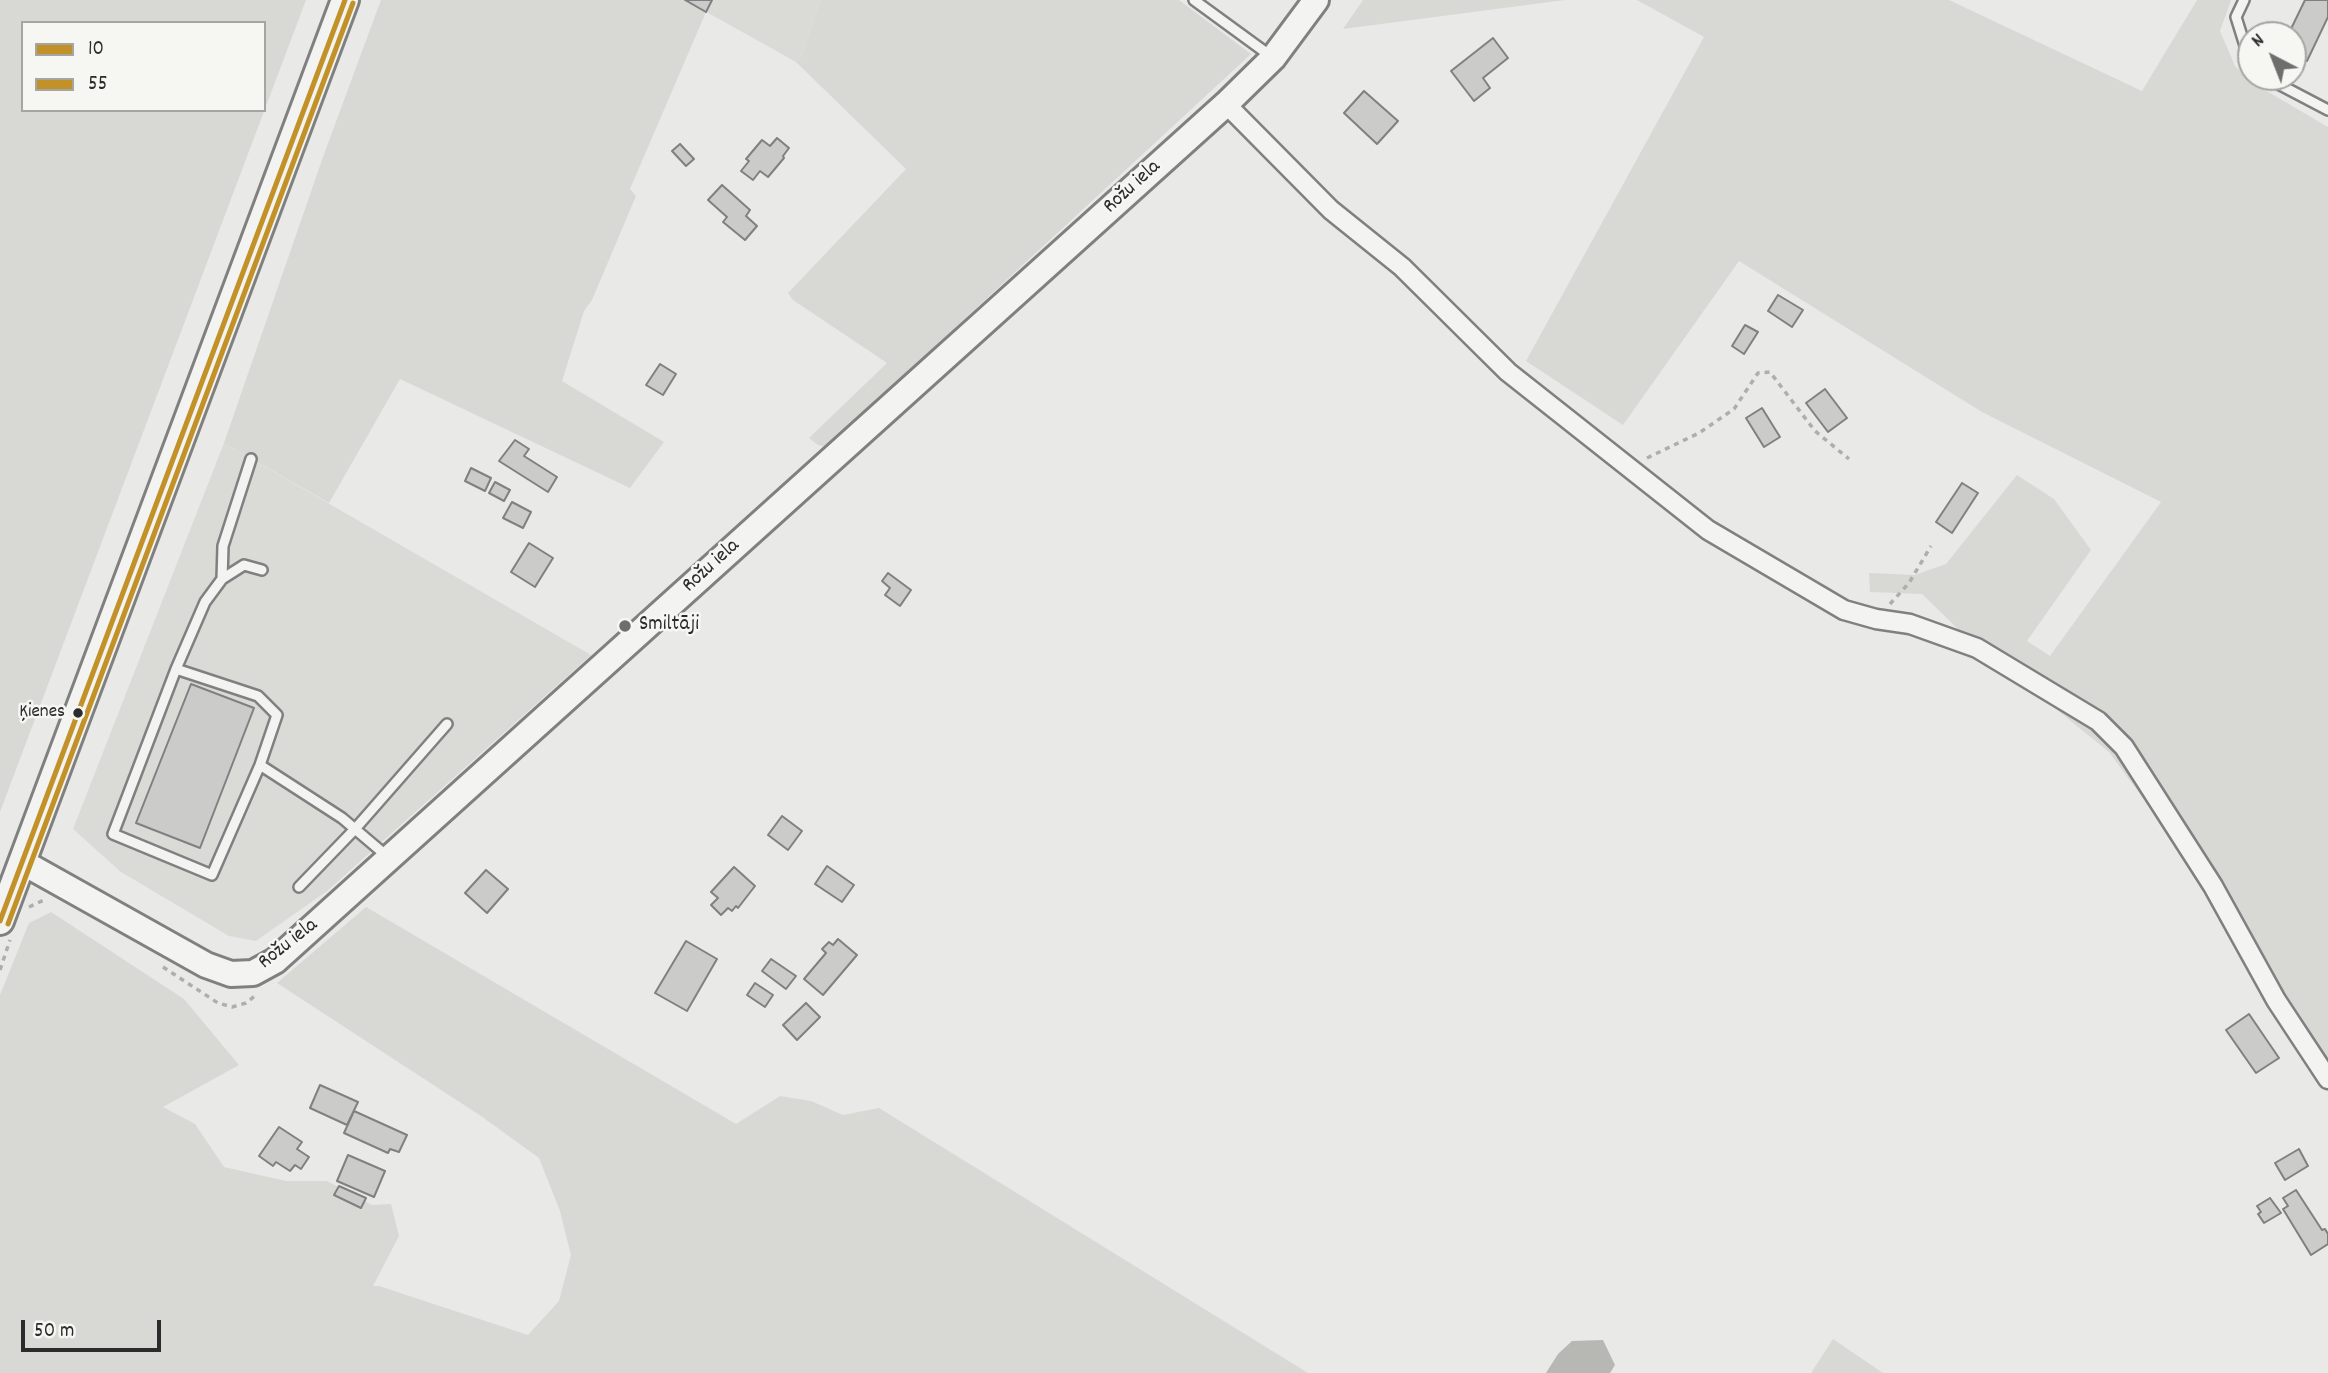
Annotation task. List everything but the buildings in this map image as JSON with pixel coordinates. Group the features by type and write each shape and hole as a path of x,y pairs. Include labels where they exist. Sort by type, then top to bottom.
{"main road":[{"path":"0,921 345,0"}],"street":[{"name":"Rožu iela","path":"22,862 206,965 232,974 253,973 275,961 1226,104 1273,58 1316,0"},
{"path":"1226,104 1331,210 1402,267 1508,372 1708,530 1844,610 1910,624 1977,648 2098,721 2124,747 2213,886 2276,1000 2328,1079"}],"lane":[{"path":"1194,0 1273,58"},
{"path":"2237,21 2236,17 2244,0"},
{"path":"2292,91 2328,110"},
{"path":"222,579 223,546 251,460"},
{"path":"176,669 258,696 277,715 260,765 212,875 113,834 176,669 205,602 222,579 243,565 262,570"},
{"path":"299,887 355,829 447,724"},
{"path":"260,765 342,818 389,859"}],"path":[{"path":"1626,467 1699,433 1734,409 1758,373 1770,372 1815,431 1849,459"},
{"path":"1877,619 1909,583 1931,546"}],"shaded area":[{"path":"0,0 306,0 266,106 266,21 21,21 21,112 264,112 0,812"},
{"path":"381,0 684,0 706,12 630,189 636,196 592,300 584,311 562,381 664,442 630,488 400,379 329,503 224,443 323,157"},
{"path":"685,0 820,0 801,57 796,62"},
{"path":"820,0 1179,0 1251,54 826,447 809,438 887,363 793,300 788,293 906,169 796,62 801,57"},
{"path":"1363,0 1565,0 1343,29"},
{"path":"1637,0 1949,0 2142,91 2197,0 2231,0 2220,31 2237,68 2237,91 2267,91 2328,127 2328,1091 2321,1073 2261,985 2177,844 2109,752 2009,671 1973,635 1958,629 1922,594 1870,592 1869,573 1915,575 1946,564 2017,475 2054,499 2091,550 2027,641 2050,656 2161,502 1982,412 1739,261 1623,425 1526,361 1704,37"},
{"path":"224,443 591,655 327,891 256,941 229,936 121,872 73,829"},
{"path":"366,907 736,1124 780,1096 811,1101 843,1115 879,1108 1308,1373 0,1373 0,995 29,923 51,912 184,999 239,1065 163,1107 195,1124 224,1167 286,1181 327,1181 372,1205 391,1204 399,1236 373,1286 528,1335 559,1301 571,1255 560,1211 539,1158 481,1116 277,983"},
{"path":"1833,1339 1883,1373 1811,1373"},
{"path":"1603,1340 1615,1365 1610,1373 1546,1373 1558,1354 1572,1341"}],"transit line":[{"name":"10","path":"0,921 345,0"},
{"name":"55","path":"8,924 353,3"}],"place":[{"name":"Smiltāji","path":"625,626"},
{"name":"Ķienes","path":"78,713"}]}
